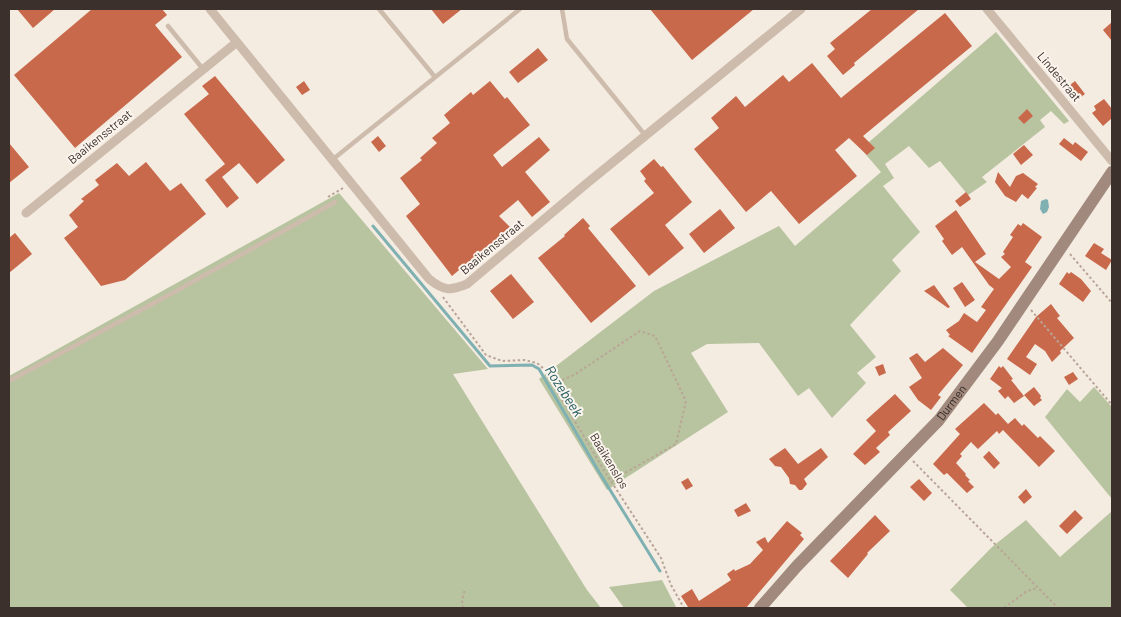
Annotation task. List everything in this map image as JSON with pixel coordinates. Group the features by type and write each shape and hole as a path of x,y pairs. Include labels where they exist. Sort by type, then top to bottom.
{"street":[{"path":"210,9 429,279 441,288"},
{"name":"Baaikensstraat","path":"441,288 454,289 467,284 586,184 801,9"},
{"name":"Lindestraat","path":"987,9 1112,160"},
{"name":"Baaikensstraat","path":"26,213 237,42"},
{"name":"Durmen","path":"760,608 939,420 993,348 1112,172"}],"lane":[{"path":"379,9 435,77"},
{"path":"332,160 520,9"},
{"path":"562,9 567,39 646,136"},
{"path":"168,26 203,69"},
{"path":"9,381 335,202"}],"path":[{"path":"324,199 351,183"},
{"path":"1062,246 1112,304"},
{"name":"Baaikenslos","path":"441,288 442,296 486,355 502,361 524,360 537,363 544,368 611,481 661,558 671,585 684,608"},
{"path":"1024,303 1112,405"},
{"path":"553,384 574,375 640,331 655,336 686,401 676,444 611,481"},
{"path":"906,454 1058,608"},
{"path":"1004,608 1027,591 1038,588"},
{"path":"463,608 462,600 465,589"}],"green space":[{"path":"996,32 1069,121 1064,124 1051,111 1040,120 1045,127 982,177 987,182 968,195 940,161 929,168 909,146 885,164 894,178 883,186 920,232 892,260 901,271 850,325 876,357 857,373 866,383 832,418 809,388 798,396 759,343 707,344 691,353 728,412 607,490 539,379 654,291 779,226 795,246 881,172 861,149"},
{"path":"339,193 488,369 453,374 587,590 601,608 9,608 9,376"},
{"path":"1094,387 1112,407 1112,499 1045,417 1067,389 1080,402"},
{"path":"1112,511 1112,608 968,608 950,590 992,547 1026,520 1060,557"},
{"path":"662,580 676,607 674,608 624,608 609,587"}],"water":[{"path":"1048,200 1049,207 1047,212 1043,214 1040,209 1041,201"}],"building":[{"path":"17,9 55,9 33,28"},
{"path":"92,9 162,9 167,15 155,25 182,57 75,148 14,75"},
{"path":"431,9 462,9 443,24"},
{"path":"650,9 754,9 692,60"},
{"path":"872,9 919,9 854,63 855,65 843,75 827,56 835,49 830,43"},
{"path":"945,13 972,46 863,136 875,148 867,155 849,138 835,150 857,176 799,224 771,191 746,212 694,149 719,128 711,118 736,96 745,107 783,75 789,82 812,63 841,98"},
{"path":"1112,22 1112,41 1103,30"},
{"path":"538,48 548,60 518,83 509,72"},
{"path":"215,76 285,160 257,184 239,163 222,177 239,198 227,208 205,180 225,164 184,114 209,94 202,86"},
{"path":"304,81 310,90 302,95 296,87"},
{"path":"490,81 505,99 507,97 530,125 493,155 502,167 539,137 550,150 525,172 550,202 532,217 518,200 499,216 510,227 506,230 510,235 475,264 471,260 452,276 406,216 420,204 400,178 422,160 420,158 437,143 432,138 450,123 444,115 471,92 473,95"},
{"path":"1075,81 1085,94 1074,100 1065,89"},
{"path":"1104,99 1112,109 1112,118 1103,126 1092,113 1096,110 1094,106"},
{"path":"1027,109 1033,116 1024,124 1018,118"},
{"path":"378,136 386,146 379,152 371,142"},
{"path":"1064,138 1073,145 1075,142 1088,152 1081,161 1059,144"},
{"path":"9,143 29,167 9,183"},
{"path":"1024,145 1033,155 1021,165 1013,154"},
{"path":"654,159 661,167 663,166 692,202 665,225 684,248 649,276 610,229 654,193 644,181 646,179 640,171"},
{"path":"146,162 170,191 181,183 206,214 125,280 101,286 64,238 78,227 69,215 84,201 81,199 99,185 95,180 117,163 129,176"},
{"path":"998,172 1010,187 1016,176 1023,173 1038,184 1035,187 1037,188 1028,199 1022,194 1016,202 1005,196 995,182"},
{"path":"966,192 971,199 960,207 955,201"},
{"path":"720,209 735,228 704,253 689,234"},
{"path":"956,210 986,254 975,262 999,279 1011,267 1001,257 1005,254 1003,252 1013,237 1010,235 1018,224 1021,226 1023,223 1042,237 1025,262 1032,267 972,353 948,336 950,335 946,330 959,321 964,313 977,322 986,310 981,307 994,289 989,285 962,247 952,255 942,241 944,239 935,226"},
{"path":"583,218 590,226 588,228 636,286 591,323 538,258"},
{"path":"15,233 32,254 9,273 9,238"},
{"path":"1094,243 1104,249 1101,253 1112,260 1106,270 1085,256"},
{"path":"1067,272 1069,274 1071,272 1081,279 1091,291 1083,302 1059,284"},
{"path":"511,274 534,302 513,319 490,291"},
{"path":"962,282 975,300 965,307 953,288"},
{"path":"934,285 950,307 948,308 924,291"},
{"path":"1051,304 1060,316 1057,318 1074,338 1060,351 1061,353 1052,362 1045,351 1035,344 1026,357 1037,364 1030,375 1007,359 1036,317"},
{"path":"943,348 963,365 938,395 941,397 931,410 918,400 909,387 922,378 909,358 917,353 925,362"},
{"path":"883,364 886,373 879,376 875,367"},
{"path":"999,366 1001,368 1003,366 1024,396 1014,403 1008,396 1005,399 998,391 1002,388 990,379"},
{"path":"1073,372 1078,379 1069,385 1064,377"},
{"path":"1034,387 1042,400 1034,406 1024,395"},
{"path":"895,394 911,411 888,432 890,435 876,448 880,452 865,465 853,454 876,431 866,420"},
{"path":"984,403 996,415 998,413 1008,424 1015,418 1022,426 1024,424 1055,451 1039,467 1003,430 999,434 997,431 978,449 971,442 960,454 962,456 956,463 974,487 967,493 947,473 944,475 933,464 960,434 955,429"},
{"path":"785,448 798,464 821,448 828,457 804,479 807,484 802,490 790,484 789,478 781,467 775,466 769,459"},
{"path":"989,451 1000,463 994,469 983,457"},
{"path":"688,478 693,486 686,490 681,482"},
{"path":"919,479 932,493 924,501 910,487"},
{"path":"1026,489 1032,497 1024,504 1018,497"},
{"path":"746,503 751,511 738,517 734,510"},
{"path":"1075,510 1083,518 1067,534 1059,526"},
{"path":"875,515 890,531 867,553 848,578 830,561"},
{"path":"787,521 802,533 800,535 804,539 746,608 686,608 688,607 681,596 692,589 699,601 731,580 727,574 734,569 735,571 750,564 763,550 756,542 765,537 768,543"}],"waterway":[{"name":"Rozebeek","path":"373,226 490,366 532,365 539,369 660,571"}]}
